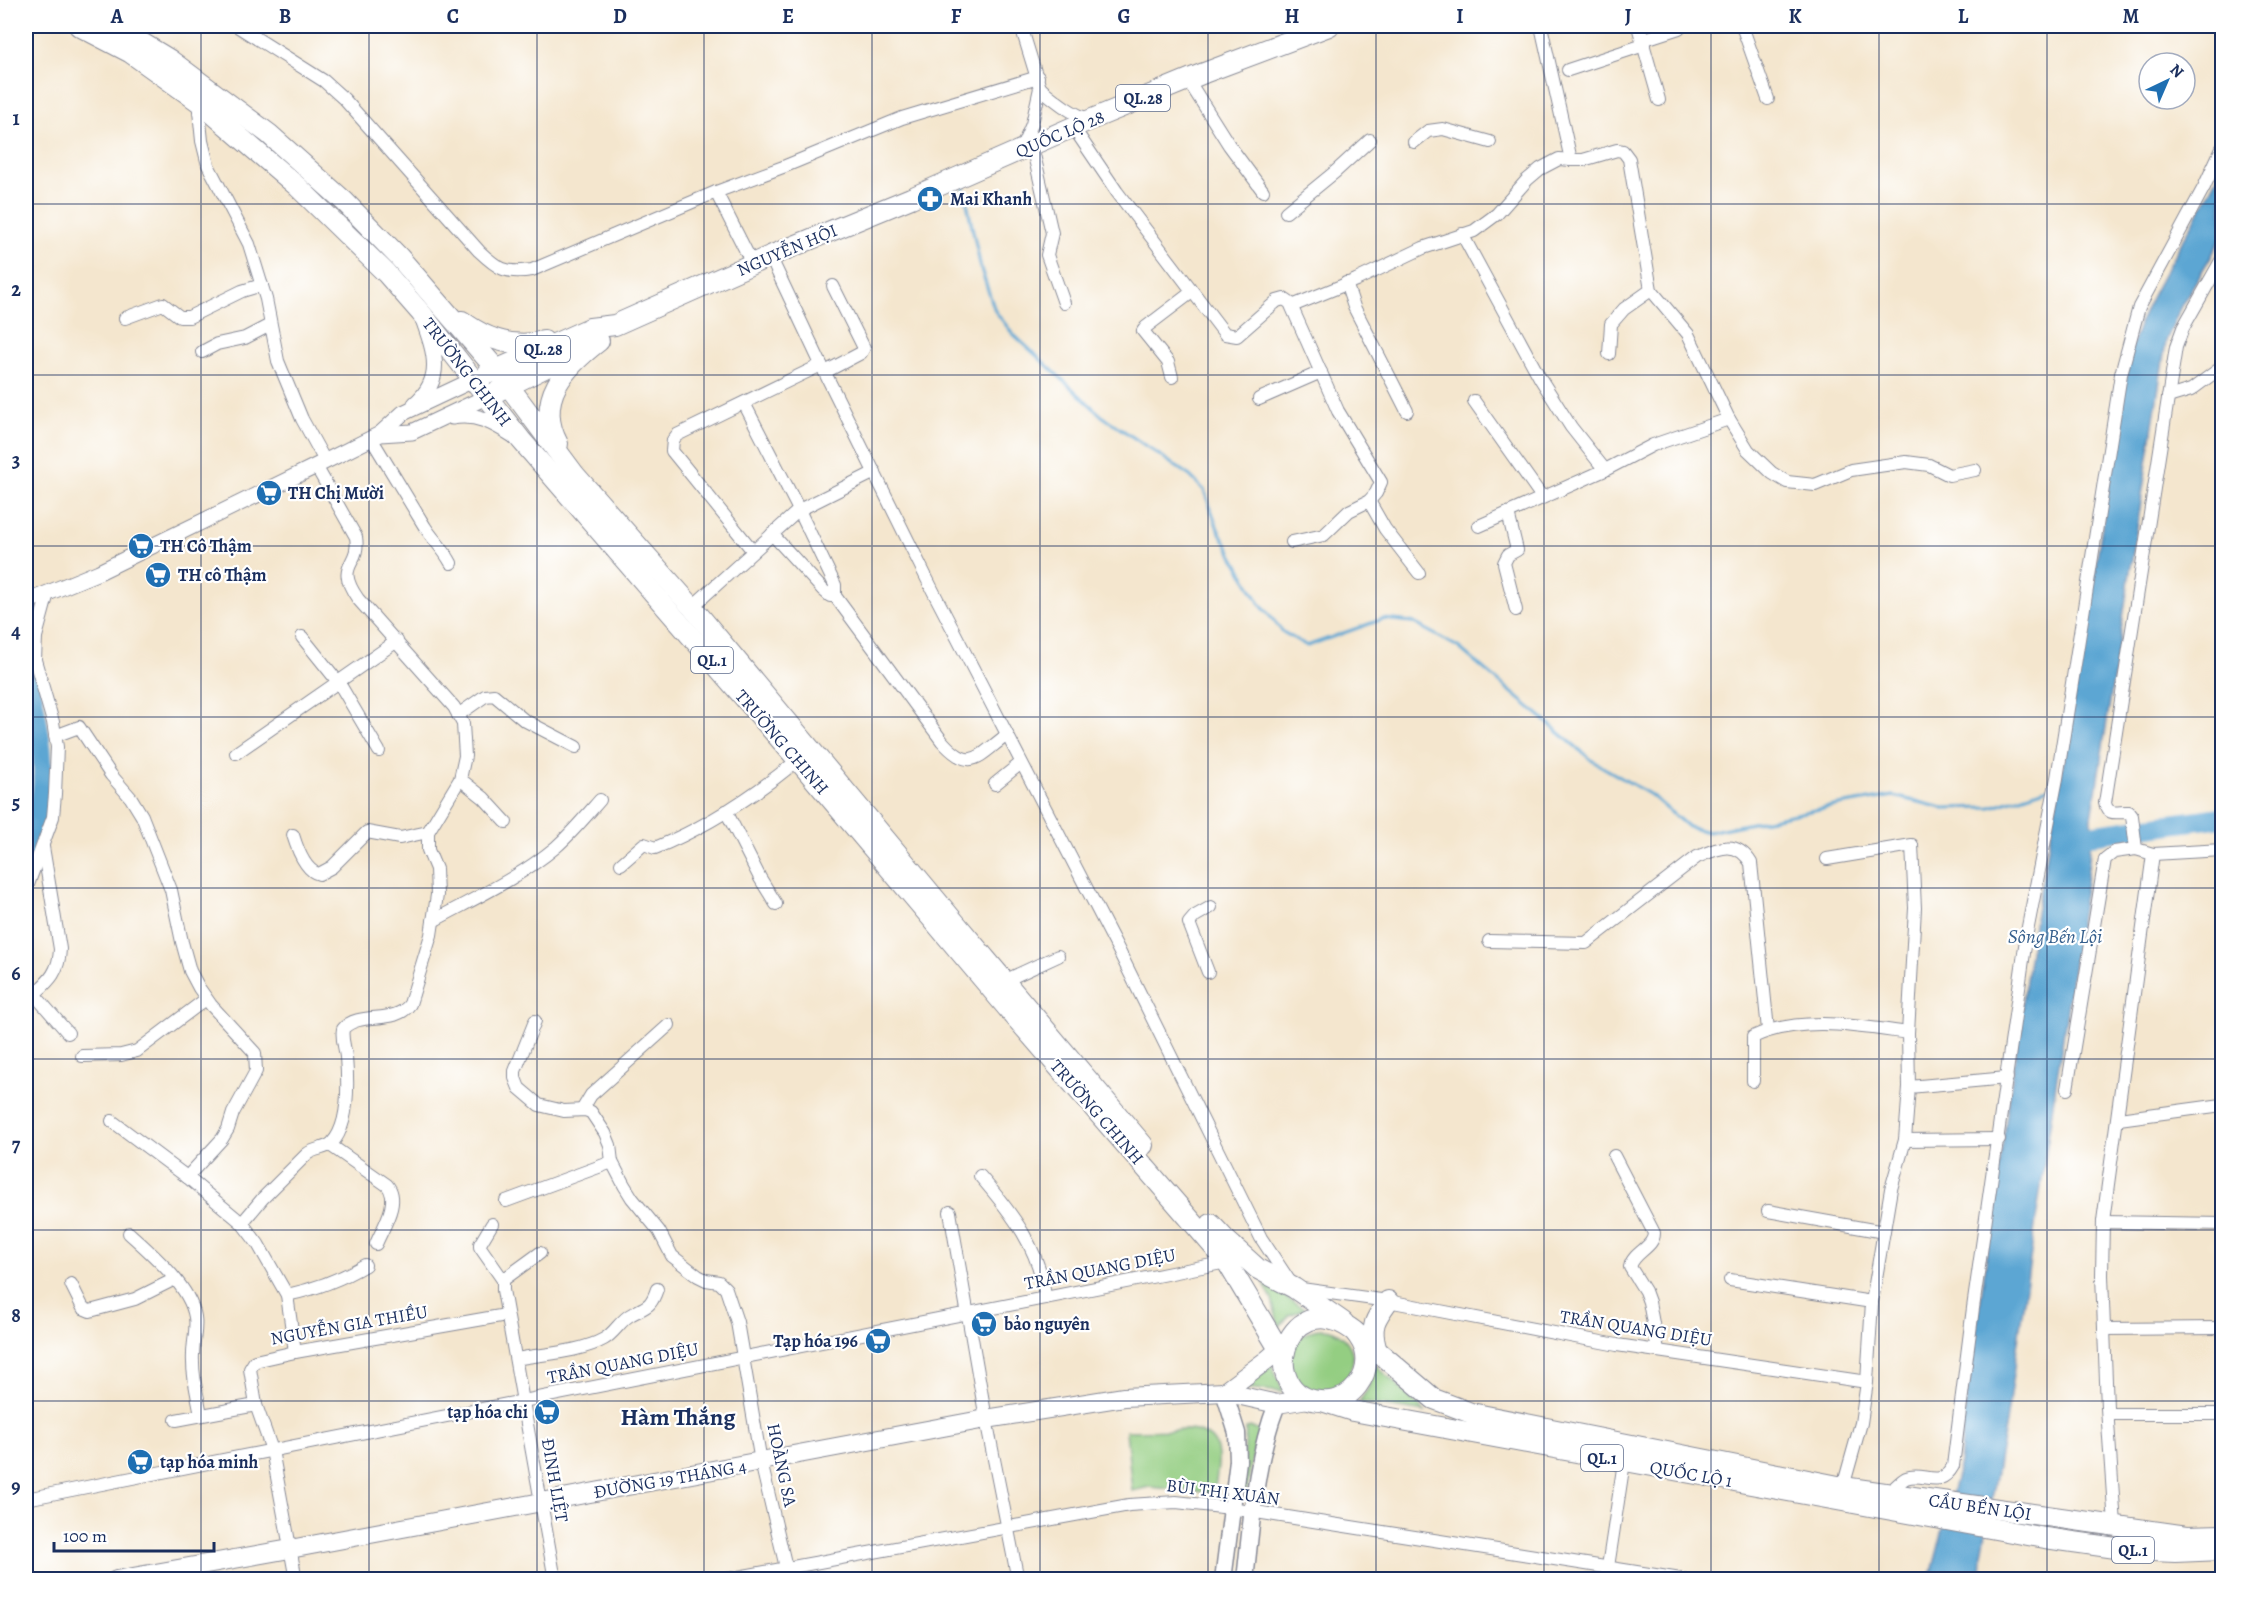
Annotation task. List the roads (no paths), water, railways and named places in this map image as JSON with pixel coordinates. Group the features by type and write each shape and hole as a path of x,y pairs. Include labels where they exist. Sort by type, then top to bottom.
{"highway":[{"name":"TRƯỜNG CHINH","path":"80,26 131,53 198,101 263,156 386,273 421,313 520,440 798,760 1009,1010 1227,1262 1282,1349"},
{"name":"TRƯỜNG CHINH","path":"114,26 170,60 269,134 374,230 496,369 575,475 692,607 1004,981 1216,1230 1258,1269 1294,1288 1348,1326"},
{"name":"QUỐC LỘ 28","path":"960,177 1082,123 1319,27"},
{"name":"NGUYỄN HỘI","path":"486,397 615,325 960,177"},
{"path":"435,299 471,327 501,342 516,345 532,344 595,335"},
{"path":"575,475 553,434 549,416 550,403 554,389 595,335"},
{"name":"NGUYỄN HỘI","path":"473,380 496,369 595,335"},
{"path":"1376,1348 1372,1333 1377,1316 1388,1301"},
{"path":"1282,1349 1293,1332 1303,1323 1316,1319 1329,1318 1348,1326 1362,1342 1366,1356 1365,1371 1359,1384 1349,1394 1336,1400 1315,1400"},
{"name":"QUỐC LỘ 1","path":"1348,1326 1434,1399 1472,1413 1843,1487 1886,1502"},
{"name":"QL.1","path":"1282,1349 1283,1369 1288,1381 1297,1391 1315,1400"},
{"name":"QUỐC LỘ 1","path":"1315,1400 1353,1411 1624,1462 1886,1502"},
{"name":"CẦU BẾN LỘI","path":"1886,1502 2115,1525"},
{"name":"CẦU BẾN LỘI","path":"1886,1502 2045,1538 2130,1550 2175,1552 2223,1550"},
{"name":"QL.1","path":"2115,1525 2187,1536 2223,1535"}],"main road":[{"path":"1223,1580 1238,1461 1237,1433 1224,1392 1282,1349"},
{"name":"ĐƯỜNG 19 THÁNG 4","path":"117,1580 290,1550 986,1419 1124,1397 1224,1392 1277,1404 1315,1400"},
{"path":"1245,1580 1260,1456 1266,1431 1277,1404"}],"street":[{"path":"237,26 317,76 332,89 368,125 479,251 497,267 516,272 532,270 716,192 902,118 1039,83"},
{"path":"1021,26 1039,83 1026,148 1052,233 1047,255 1064,303"},
{"path":"1540,26 1571,160"},
{"path":"1638,26 1659,100"},
{"path":"1742,26 1768,99"},
{"path":"1568,70 1679,28"},
{"path":"1188,80 1224,138 1263,191"},
{"path":"1039,83 1064,106 1081,117 1117,192 1221,330 1229,336 1237,336 1276,301 1287,300 1292,306 1338,411 1379,477 1380,487 1369,501 1349,511 1324,535 1292,542"},
{"path":"198,101 202,141 208,165 242,229 262,285 278,361 321,464 356,537 357,544 346,573 348,585 454,707 463,724 465,739 465,756 460,778 428,832 428,850 436,869 437,880 433,921 431,935 406,1009 397,1014 352,1022 343,1029 347,1101 339,1130 330,1145 313,1149 263,1198 242,1223"},
{"path":"1414,142 1428,131 1443,129 1490,142"},
{"path":"1286,212 1370,140"},
{"path":"1886,1502 1904,1479 1940,1478 1947,1474 1953,1466 1973,1308 2027,932 2057,778 2121,374 2139,307 2223,148"},
{"path":"1292,306 1423,248 1484,226 1540,169 1559,159 1583,160 1617,150 1627,154 1629,159 1647,279 1651,290 1688,334 1729,418 1749,450 1772,473 1787,483 1815,485 1843,472 1906,462 1929,465 1949,475 1975,470"},
{"path":"716,192 762,260 823,368 1261,1238 1294,1288"},
{"path":"1462,234 1540,378 1571,427 1605,470"},
{"path":"2136,845 2134,821 2129,812 2111,813 2106,809 2105,803 2179,337 2196,303 2223,259"},
{"path":"1346,283 1354,307 1407,411"},
{"path":"125,318 163,303 180,317 189,317 242,291 262,285"},
{"path":"753,551 672,451 671,446 677,435 744,403 861,353 864,348 834,286"},
{"path":"1609,354 1611,324 1624,309 1651,290"},
{"path":"1172,377 1168,362 1143,331 1192,292"},
{"path":"403,413 426,393 434,377 434,351 421,313"},
{"path":"202,352 217,344 245,338 270,325"},
{"path":"2168,398 2191,390 2223,367"},
{"path":"1259,399 1321,372"},
{"name":"NGUYỄN HỘI","path":"26,602 99,572 321,464 375,436 403,413 473,380"},
{"name":"NGUYỄN HỘI","path":"375,436 412,432 486,397"},
{"path":"1474,401 1542,497"},
{"path":"744,403 800,510 835,585 835,596 942,741 957,757 968,761 1007,735"},
{"path":"440,419 463,415 481,417 520,440"},
{"path":"1479,526 1605,470 1653,444 1729,418"},
{"path":"375,436 431,537 442,546 451,563"},
{"path":"692,607 800,510 874,472"},
{"path":"1369,501 1384,529 1419,573"},
{"path":"1508,513 1517,550 1508,555 1504,563 1516,610"},
{"path":"772,534 823,590 830,596 835,596"},
{"path":"26,890 53,817 57,768 55,736 35,660 36,637 48,593"},
{"path":"302,637 339,682 379,751"},
{"path":"236,753 397,641"},
{"path":"458,715 485,696 494,695 524,720 576,747"},
{"path":"55,736 80,727 111,775 131,798 142,816 171,890 190,971 206,999 255,1053 256,1071 222,1139 187,1177"},
{"path":"26,755 26,785"},
{"path":"621,864 644,844 653,848 663,845 726,811 772,782 798,760"},
{"path":"995,784 1021,763"},
{"path":"460,778 484,798 506,822"},
{"path":"433,921 520,874 573,832 600,800"},
{"path":"726,811 776,904"},
{"path":"292,835 302,856 314,872 319,874 332,867 367,832 400,838 428,832"},
{"path":"2067,1089 2104,859 2114,852 2136,845 2153,854 2223,850"},
{"path":"42,846 60,949 60,962 52,977 30,998 68,1033"},
{"path":"1827,859 1911,846 1915,908 1905,1140 1891,1189 1872,1302 1867,1382 1861,1423 1843,1487"},
{"path":"1489,940 1586,943 1697,858 1715,850 1732,847 1744,852 1751,863 1768,1030"},
{"path":"2115,1525 2104,1329 2103,1222 2119,1119 2153,854"},
{"path":"1208,972 1189,923 1211,907"},
{"path":"1004,981 1058,956"},
{"path":"82,1056 120,1055 137,1051 206,999"},
{"path":"506,1201 612,1162 610,1145 602,1126 591,1112 550,1109 539,1105 519,1088 515,1071 535,1021"},
{"path":"1754,1082 1753,1037 1768,1030 1813,1024 1849,1025 1908,1033"},
{"path":"582,1110 591,1095 669,1025"},
{"path":"1909,1087 2007,1078"},
{"path":"2119,1119 2223,1105"},
{"path":"112,1121 187,1177 242,1223 258,1244 287,1295 295,1352"},
{"path":"1905,1140 1999,1139"},
{"path":"330,1145 387,1185 392,1191 389,1213 376,1244"},
{"path":"1614,1156 1654,1233 1652,1242 1633,1259 1630,1267 1649,1302 1658,1350"},
{"name":"HOÀNG SA","path":"612,1162 632,1198 659,1231 672,1256 698,1276 723,1285 737,1322 760,1462 788,1573"},
{"path":"980,1176 1004,1203 1030,1245 1044,1282 1045,1298"},
{"path":"1768,1211 1884,1232"},
{"path":"950,1212 986,1419 1018,1580"},
{"path":"2103,1222 2223,1224"},
{"path":"492,1224 480,1247 502,1280 540,1253"},
{"path":"129,1233 161,1262 193,1310 195,1317 194,1372 201,1414"},
{"name":"TRẦN QUANG DIỆU","path":"26,1499 1227,1262"},
{"path":"287,1295 315,1289 338,1280 365,1265"},
{"path":"71,1284 83,1308 90,1311 135,1299 175,1280"},
{"name":"ĐINH LIỆT","path":"502,1280 506,1315 524,1401 555,1580"},
{"path":"1730,1280 1872,1302"},
{"name":"TRẦN QUANG DIỆU","path":"1294,1288 1388,1301 1617,1345 1867,1382"},
{"path":"516,1359 589,1346 605,1338 628,1316 642,1310 652,1302 657,1289"},
{"name":"NGUYỄN GIA THIỀU","path":"296,1580 272,1450 256,1405 250,1369 255,1361 506,1315"},
{"path":"2104,1329 2223,1328"},
{"path":"176,1420 256,1405"},
{"path":"2108,1414 2223,1414"},
{"path":"1607,1573 1624,1462"},
{"name":"BÙI THỊ XUÂN","path":"722,1580 788,1573 1008,1526 1129,1505 1161,1502 1231,1509 1607,1573 1687,1580"},
{"path":"26,1560 27,1580"}],"water":[{"name":"Sông Bến Lội","path":"2222,167 2222,238 2181,306 2166,341 2092,817 2089,861 2006,1422 1982,1554 1981,1579 1930,1580 1960,1463 1964,1417 2034,924 2060,784 2131,349 2149,301"}],"waterway":[{"path":"963,184 981,269 995,311 1013,334 1102,416 1190,476 1204,490 1218,529 1260,604 1283,632 1307,646 1383,619 1412,622 1458,647 1594,762 1651,795 1688,827 1708,832 1894,796 1943,808 1991,807 2051,787"},
{"path":"26,661 40,734 43,771 39,808 26,852"},
{"path":"2073,847 2075,837 2222,817"}],"place":[{"name":"Mai Khanh","path":"930,199"},
{"name":"TH Chị Mười","path":"269,493"},
{"name":"TH Cô Thậm","path":"141,546"},
{"name":"TH cô Thậm","path":"158,575"},
{"name":"bảo nguyên","path":"984,1324"},
{"name":"Tạp hóa 196","path":"878,1341"},
{"name":"tạp hóa chi","path":"547,1412"},
{"name":"tạp hóa minh","path":"140,1462"}],"district":[{"name":"Hàm Thắng","path":"678,1417"}]}
